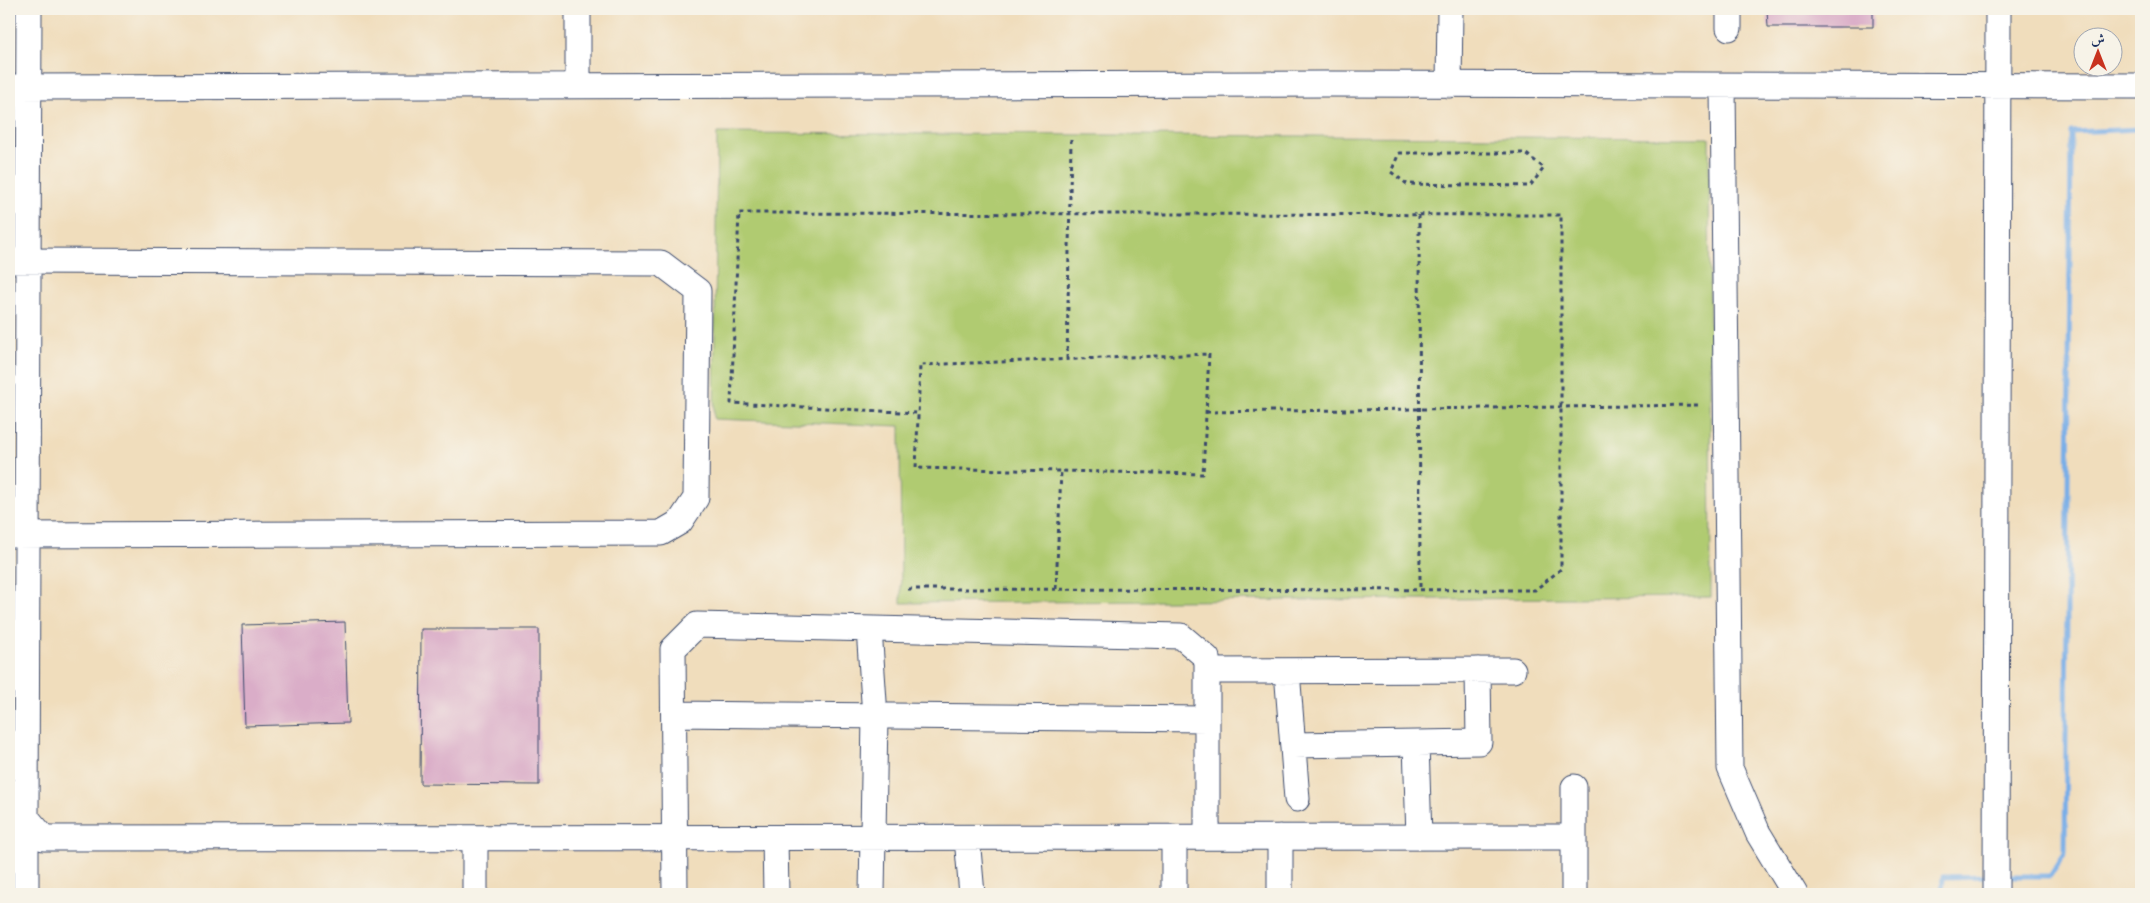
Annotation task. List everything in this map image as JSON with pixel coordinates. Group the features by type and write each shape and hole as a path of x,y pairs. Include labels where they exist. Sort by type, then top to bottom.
{"street":[{"path":"26,894 26,817 18,535 18,87 29,9"},
{"path":"578,9 578,85"},
{"path":"1450,9 1450,85"},
{"path":"1996,894 1998,9"},
{"path":"18,87 578,85 2141,86"},
{"path":"1723,86 1730,768 1758,833 1795,894"},
{"path":"18,261 661,263 698,291 696,498 680,522 661,533 18,535"},
{"path":"675,894 673,649 697,625 1181,636 1206,658 1207,837"},
{"path":"869,628 875,716 872,894"},
{"path":"1206,670 1513,670"},
{"path":"1287,670 1297,799"},
{"path":"1293,745 1479,742 1478,670"},
{"path":"674,714 1207,719"},
{"path":"1416,744 1419,837"},
{"path":"1574,787 1574,894"},
{"path":"26,817 44,838 1574,837"},
{"path":"1174,837 1174,894"},
{"path":"1280,837 1280,894"},
{"path":"475,838 475,894"},
{"path":"775,838 776,894"},
{"path":"967,838 972,894"}],"path":[{"path":"1067,359 1070,140"},
{"path":"1525,153 1544,168 1530,186 1407,184 1391,172 1399,154 1525,153"},
{"path":"908,589 1535,590 1561,569 1561,215 739,213 731,403 918,413"},
{"path":"1419,215 1420,590"},
{"path":"1210,354 1206,412 1203,474 916,468 920,365 1210,354"},
{"path":"1206,412 1699,405"},
{"path":"1056,589 1061,471"}],"green space":[{"path":"717,133 1709,138 1711,597 901,603 900,426 714,419"}],"building":[{"path":"1767,9 1850,11 1850,9 1873,9 1873,27 1768,27"},
{"path":"345,622 348,723 245,726 242,625"},
{"path":"421,629 539,629 539,785 420,784"}],"waterway":[{"path":"2003,876 2050,876 2065,853 2071,132 2141,129"},
{"path":"1942,894 1943,877 1990,876"}]}
